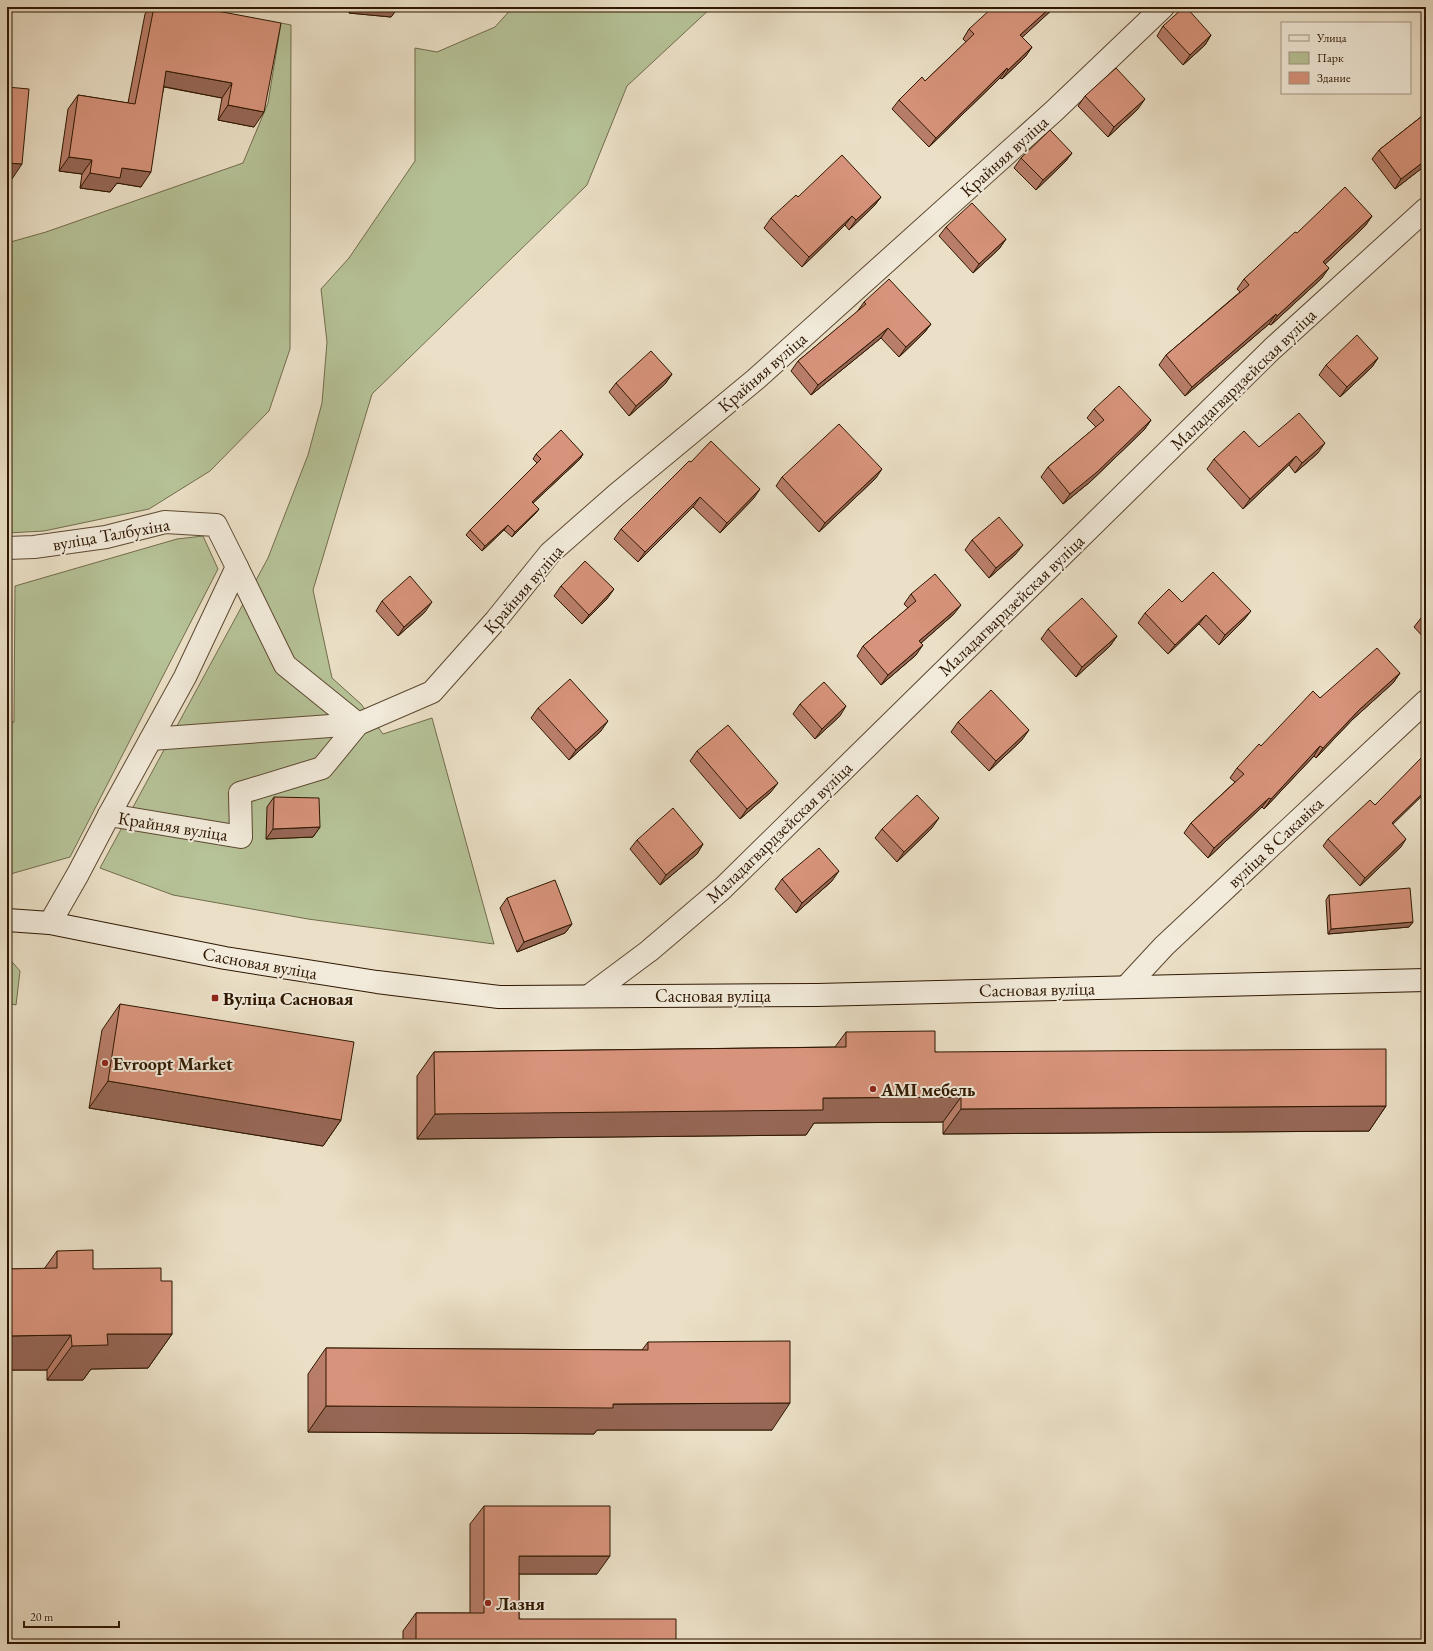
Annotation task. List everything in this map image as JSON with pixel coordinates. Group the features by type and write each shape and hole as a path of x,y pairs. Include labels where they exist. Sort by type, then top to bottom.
{"street":[{"name":"Крайняя вуліца","path":"151,739 358,724 432,692 496,620 550,553 616,495 756,379 1054,111 1163,7"},
{"name":"Маладагвардзейская вуліца","path":"590,995 649,951 723,888 1266,354 1426,209"},
{"name":"вуліца Талбухіна","path":"7,548 34,547 106,537 165,522 216,525 237,567"},
{"path":"237,567 285,665 358,724"},
{"path":"50,922 186,677 237,567"},
{"name":"вуліца 8 Сакавіка","path":"1126,987 1164,946 1426,701"},
{"name":"Крайняя вуліца","path":"109,816 241,837 240,793 322,768 358,724"},
{"name":"Сасновая вуліца","path":"7,920 50,922 226,958 377,982 499,997 817,994 1426,980"}],"green space":[{"path":"513,7 712,7 627,86 587,185 372,394 313,590 332,678 361,704 383,734 432,718 494,944 308,919 173,895 100,868 268,558 308,455 322,403 327,342 321,289 349,258 415,161 415,48 437,52 495,27"},
{"path":"281,23 291,25 290,349 269,411 210,471 149,509 44,531 7,533 7,243 46,232 243,163 268,103"},
{"path":"203,536 218,569 70,857 7,875 7,722 14,722 15,586 177,539"},
{"path":"7,956 20,971 16,1005 7,1003"}],"building":[{"path":"154,7 196,7 281,23 264,112 228,105 232,83 166,71 151,172 122,168 120,178 90,173 92,160 69,157 78,95 135,104"},
{"path":"993,7 998,12 1004,7 1051,7 1020,35 1032,47 1008,70 1007,68 936,138 899,100 922,77 925,81 974,34 969,29"},
{"path":"1184,7 1186,7 1211,35 1190,55 1163,26"},
{"path":"1116,68 1145,99 1114,127 1085,96"},
{"path":"7,87 29,89 22,164 7,163"},
{"path":"1426,113 1426,160 1401,179 1379,150"},
{"path":"1050,130 1072,153 1043,180 1021,158"},
{"path":"842,155 881,197 856,220 852,216 809,257 771,218 796,195 798,197"},
{"path":"1345,187 1372,216 1323,262 1329,268 1277,316 1276,314 1192,387 1166,355 1249,285 1244,279 1295,232 1297,233"},
{"path":"972,203 1006,239 979,264 946,227"},
{"path":"889,279 931,324 906,347 888,328 818,385 798,361 866,304 864,302"},
{"path":"1357,335 1378,358 1347,387 1326,365"},
{"path":"651,351 672,374 636,406 616,383"},
{"path":"1119,386 1151,420 1097,472 1070,494 1048,467 1104,420 1094,409"},
{"path":"1299,413 1325,443 1302,463 1296,456 1250,499 1214,459 1244,431 1259,447"},
{"path":"839,424 882,469 825,523 782,477"},
{"path":"561,430 583,454 532,502 539,509 515,532 508,525 485,546 470,530 541,459 536,454"},
{"path":"711,441 760,489 727,523 700,497 645,552 621,529"},
{"path":"999,517 1023,545 996,568 972,540"},
{"path":"585,561 614,589 589,615 561,586"},
{"path":"1213,572 1251,611 1225,635 1206,615 1175,645 1145,613 1169,589 1182,602"},
{"path":"935,574 961,605 919,641 923,645 888,675 863,646 916,601 911,594"},
{"path":"410,576 432,602 404,627 382,601"},
{"path":"1082,598 1117,636 1082,667 1048,629"},
{"path":"1426,613 1426,623 1421,618"},
{"path":"1377,648 1400,673 1359,710 1323,748 1320,746 1271,799 1269,798 1214,848 1191,823 1244,774 1237,768 1259,744 1261,746 1313,691 1320,698"},
{"path":"570,679 608,721 576,750 538,708"},
{"path":"824,682 846,706 822,729 800,704"},
{"path":"991,690 1029,730 996,761 958,722"},
{"path":"728,725 778,783 747,809 697,751"},
{"path":"1426,753 1426,790 1392,823 1406,839 1365,878 1328,839 1370,800 1375,805"},
{"path":"917,795 939,818 904,852 882,829"},
{"path":"274,797 319,798 320,827 273,829"},
{"path":"673,808 703,844 666,875 637,840"},
{"path":"819,848 839,871 802,903 782,879"},
{"path":"555,880 572,924 524,942 507,898"},
{"path":"1410,888 1413,922 1331,929 1329,895"},
{"path":"120,1004 354,1042 341,1120 108,1081"},
{"path":"7,1013 11,1014 7,1038"},
{"path":"935,1031 935,1052 1386,1049 1386,1106 961,1109 961,1097 823,1098 823,1110 435,1114 434,1052 846,1047 846,1032"},
{"path":"93,1250 93,1269 161,1268 161,1281 172,1281 172,1334 107,1334 108,1345 72,1346 71,1335 7,1336 7,1269 57,1268 57,1251"},
{"path":"790,1341 790,1403 613,1404 613,1408 326,1406 326,1348 648,1350 648,1342"},
{"path":"484,1506 610,1506 610,1556 519,1556 519,1619 676,1619 676,1644 416,1644 416,1613 484,1613"}],"place":[{"name":"Вуліца Сасновая","path":"215,998"},
{"name":"Evroopt Market","path":"105,1063"},
{"name":"AMI мебель","path":"873,1089"},
{"name":"Лазня","path":"488,1603"}]}
